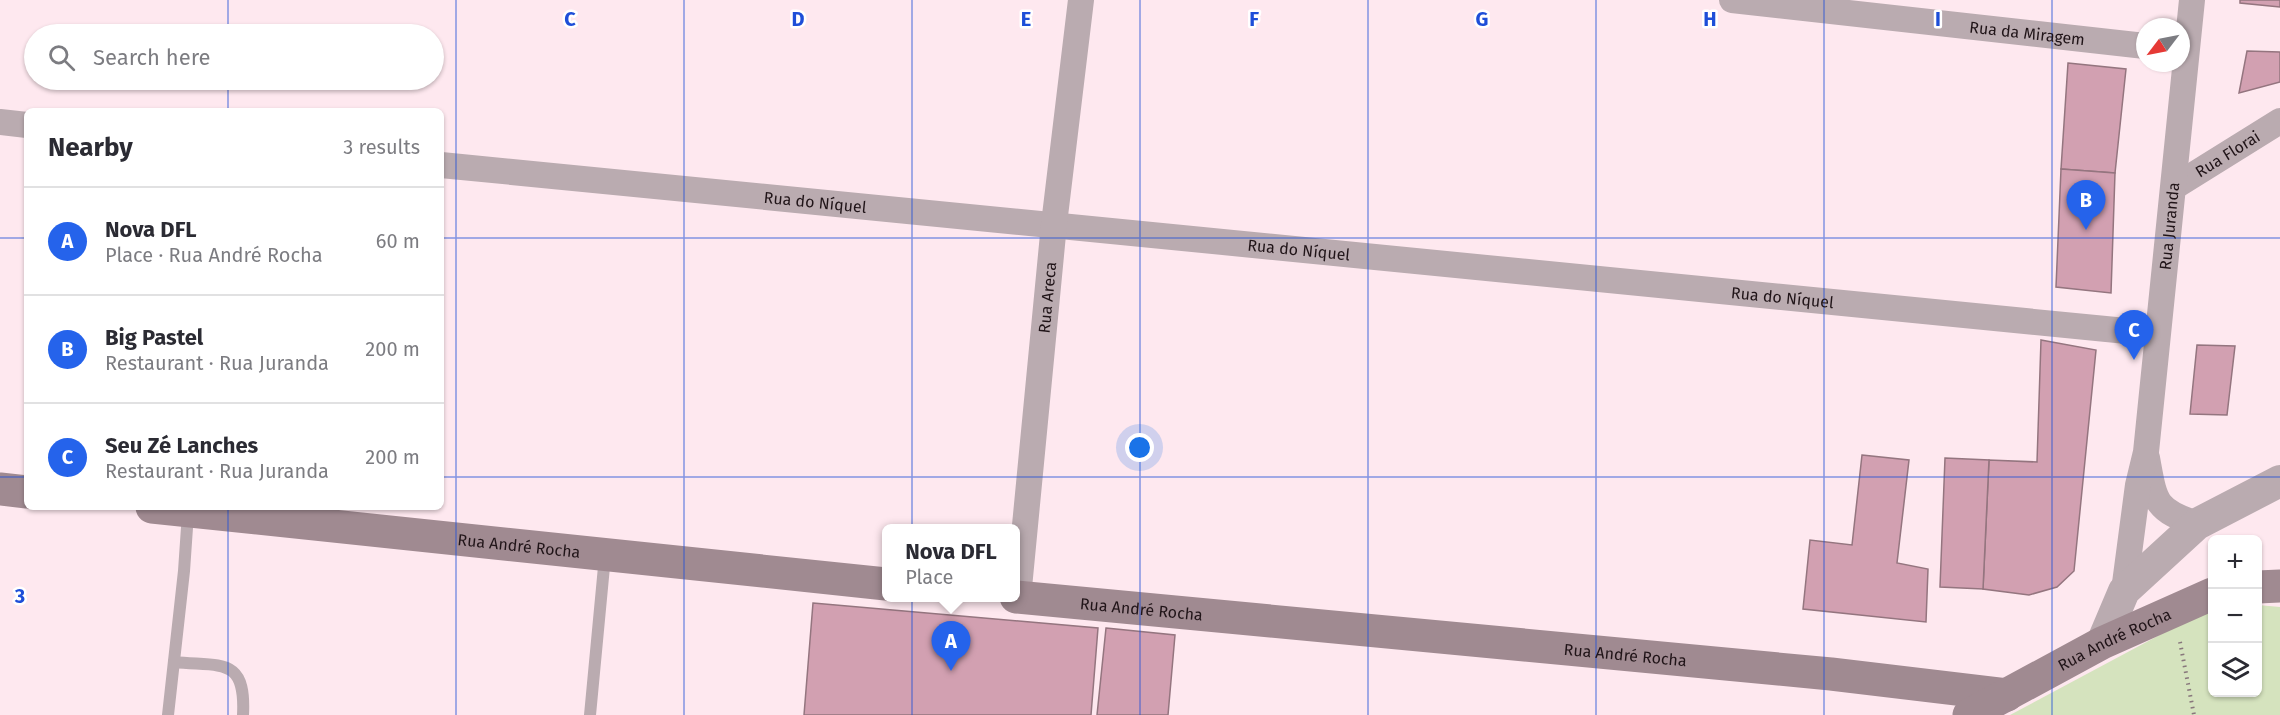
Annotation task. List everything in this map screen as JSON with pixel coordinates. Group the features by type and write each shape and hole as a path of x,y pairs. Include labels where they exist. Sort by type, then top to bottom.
{"main road":[{"path":"0,489 24,492"},
{"name":"Rua André Rocha","path":"179,510 882,584"},
{"path":"2262,586 2280,586"},
{"name":"Rua André Rocha","path":"1020,597 1832,674 2007,695 2102,644 2208,596"},
{"path":"1969,715 2007,695"}],"street":[{"name":"Rua Areca","path":"1020,567 1054,224 1081,0"},
{"name":"Rua da Miragem","path":"1732,0 2136,45"},
{"name":"Rua Juranda","path":"2189,18 2192,0"},
{"name":"Rua Juranda","path":"2102,644 2124,591 2138,485 2146,452 2174,187 2182,72"},
{"name":"Rua Florai","path":"2174,187 2280,121"},
{"path":"0,122 24,125"},
{"name":"Rua do Níquel","path":"444,165 2157,334"},
{"name":"Rua Juranda","path":"2124,591 2197,524 2176,517 2160,506 2152,486 2146,452"},
{"path":"2197,524 2280,481"}],"lane":[{"path":"168,715 188,511"},
{"path":"590,715 605,555"},
{"path":"174,662 228,667 240,676 244,691 243,715"}],"path":[{"path":"2173,610 2194,715"}],"green space":[{"path":"2262,605 2280,607 2280,715 2010,715 2208,609 2208,697 2262,697"}],"building":[{"path":"2240,0 2280,0 2280,7 2240,3"},
{"path":"2247,51 2280,52 2280,82 2239,93"},
{"path":"2068,63 2126,69 2115,173 2061,169"},
{"path":"2061,169 2115,173 2111,293 2056,287"},
{"path":"2041,340 2096,350 2074,571 2057,587 2029,595 1983,589 1989,460 2037,462"},
{"path":"2197,345 2235,346 2227,415 2190,414"},
{"path":"1862,455 1909,460 1897,563 1928,569 1926,622 1803,609 1810,540 1852,545"},
{"path":"1945,458 1989,460 1983,589 1940,587"},
{"path":"813,603 1098,628 1091,715 804,715"},
{"path":"1106,628 1175,635 1168,715 1097,715"}],"place":[{"name":"Big Pastel","path":"2086,230"},
{"name":"Seu Zé Lanches","path":"2134,360"},
{"name":"Nova DFL","path":"951,671"}]}
